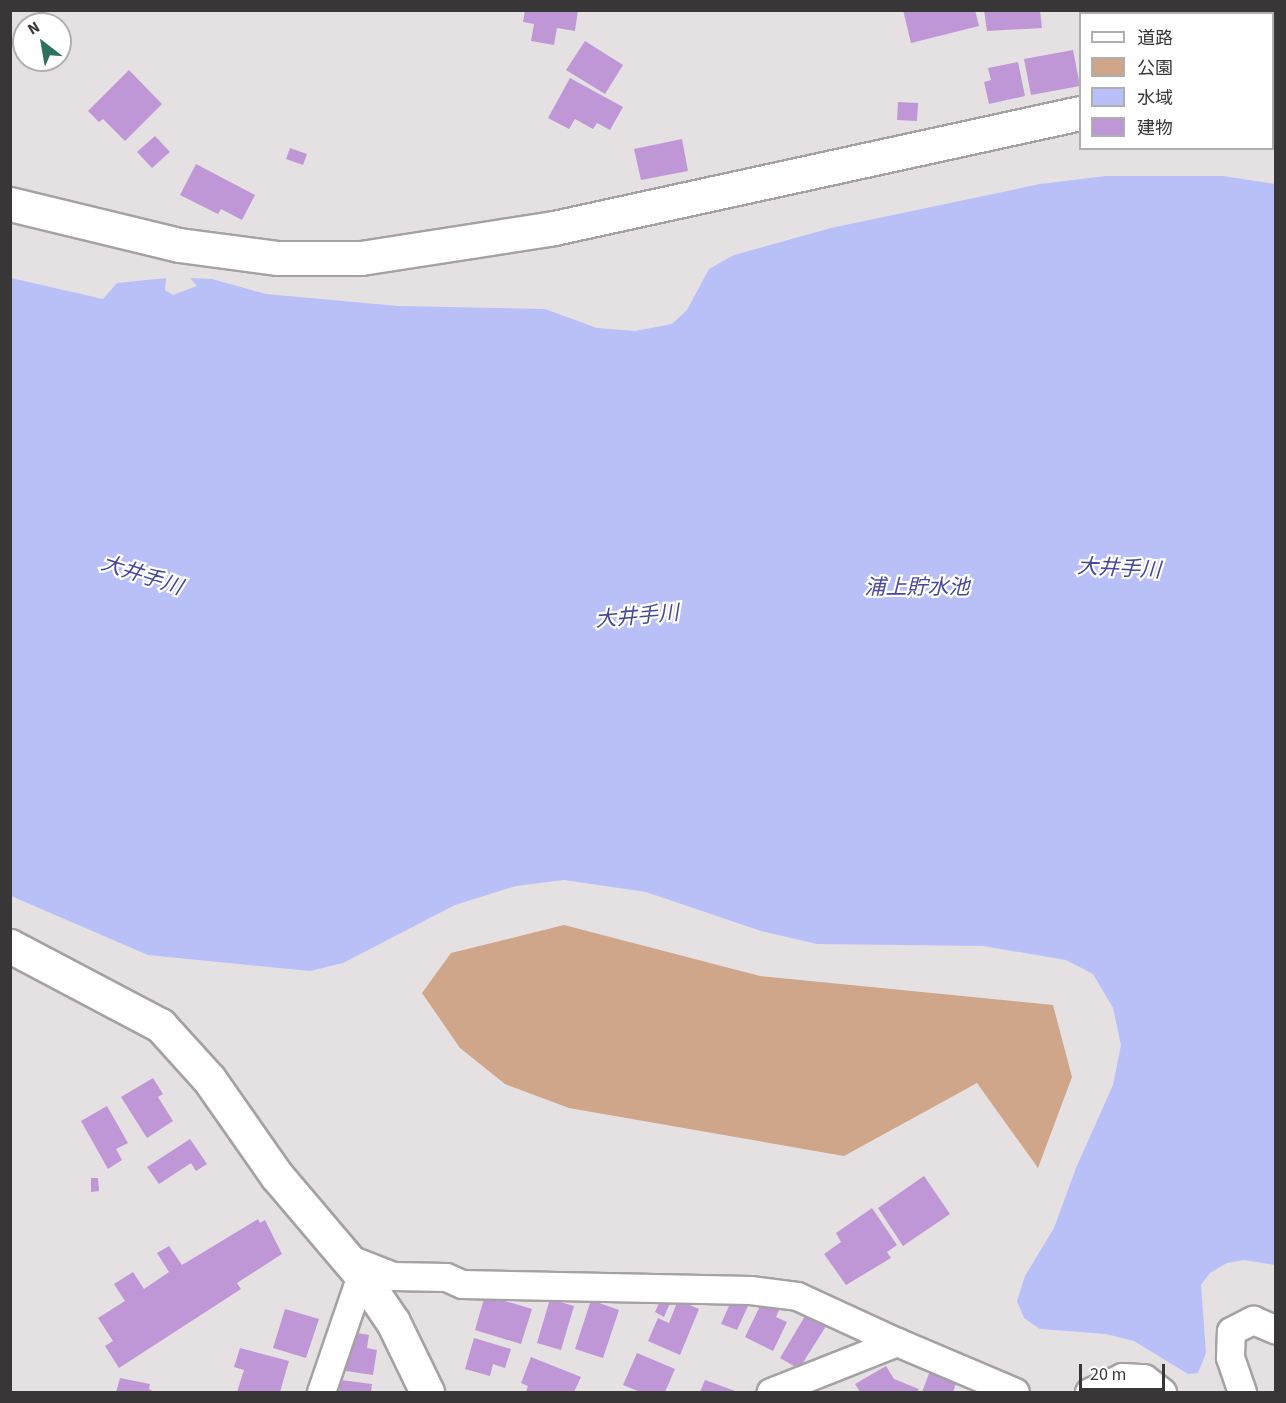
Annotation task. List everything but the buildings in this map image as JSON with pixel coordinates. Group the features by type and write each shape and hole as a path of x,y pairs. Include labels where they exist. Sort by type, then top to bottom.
{"street":[{"path":"10,204 179,245 278,258 361,258 554,228 1079,113"},
{"path":"10,946 160,1025 209,1079 277,1176 354,1267 393,1322 427,1392"},
{"path":"354,1267 393,1276 446,1277 462,1284 750,1290 797,1296 897,1342 973,1385 1015,1392"},
{"path":"321,1392 354,1267"},
{"path":"1242,1392 1230,1357 1231,1331 1253,1320 1275,1330"},
{"path":"771,1392 897,1342"},
{"path":"1089,1392 1122,1377 1144,1378 1162,1392"}],"green space":[{"path":"564,925 760,976 1053,1005 1072,1077 1038,1168 977,1083 844,1156 569,1108 505,1084 460,1048 422,993 451,953"}],"water":[{"name":"浦上貯水池","path":"1106,176 1223,176 1275,184 1275,1265 1244,1260 1227,1263 1210,1273 1201,1285 1206,1353 1198,1373 1188,1374 1134,1341 1106,1334 1040,1329 1024,1318 1017,1301 1025,1276 1054,1228 1076,1168 1113,1085 1121,1045 1113,1008 1093,974 1066,960 983,946 817,944 761,931 646,892 564,880 516,886 455,905 343,963 310,971 148,955 11,896 11,278 103,299 117,283 166,278 165,290 173,295 197,286 190,278 212,279 266,294 398,306 545,309 597,328 635,331 672,324 687,310 709,269 734,255 831,228 1040,184"}],"water label":[{"name":"大井手川","path":"1119,568"},
{"name":"大井手川","path":"142,575"},
{"name":"大井手川","path":"637,616"}]}
